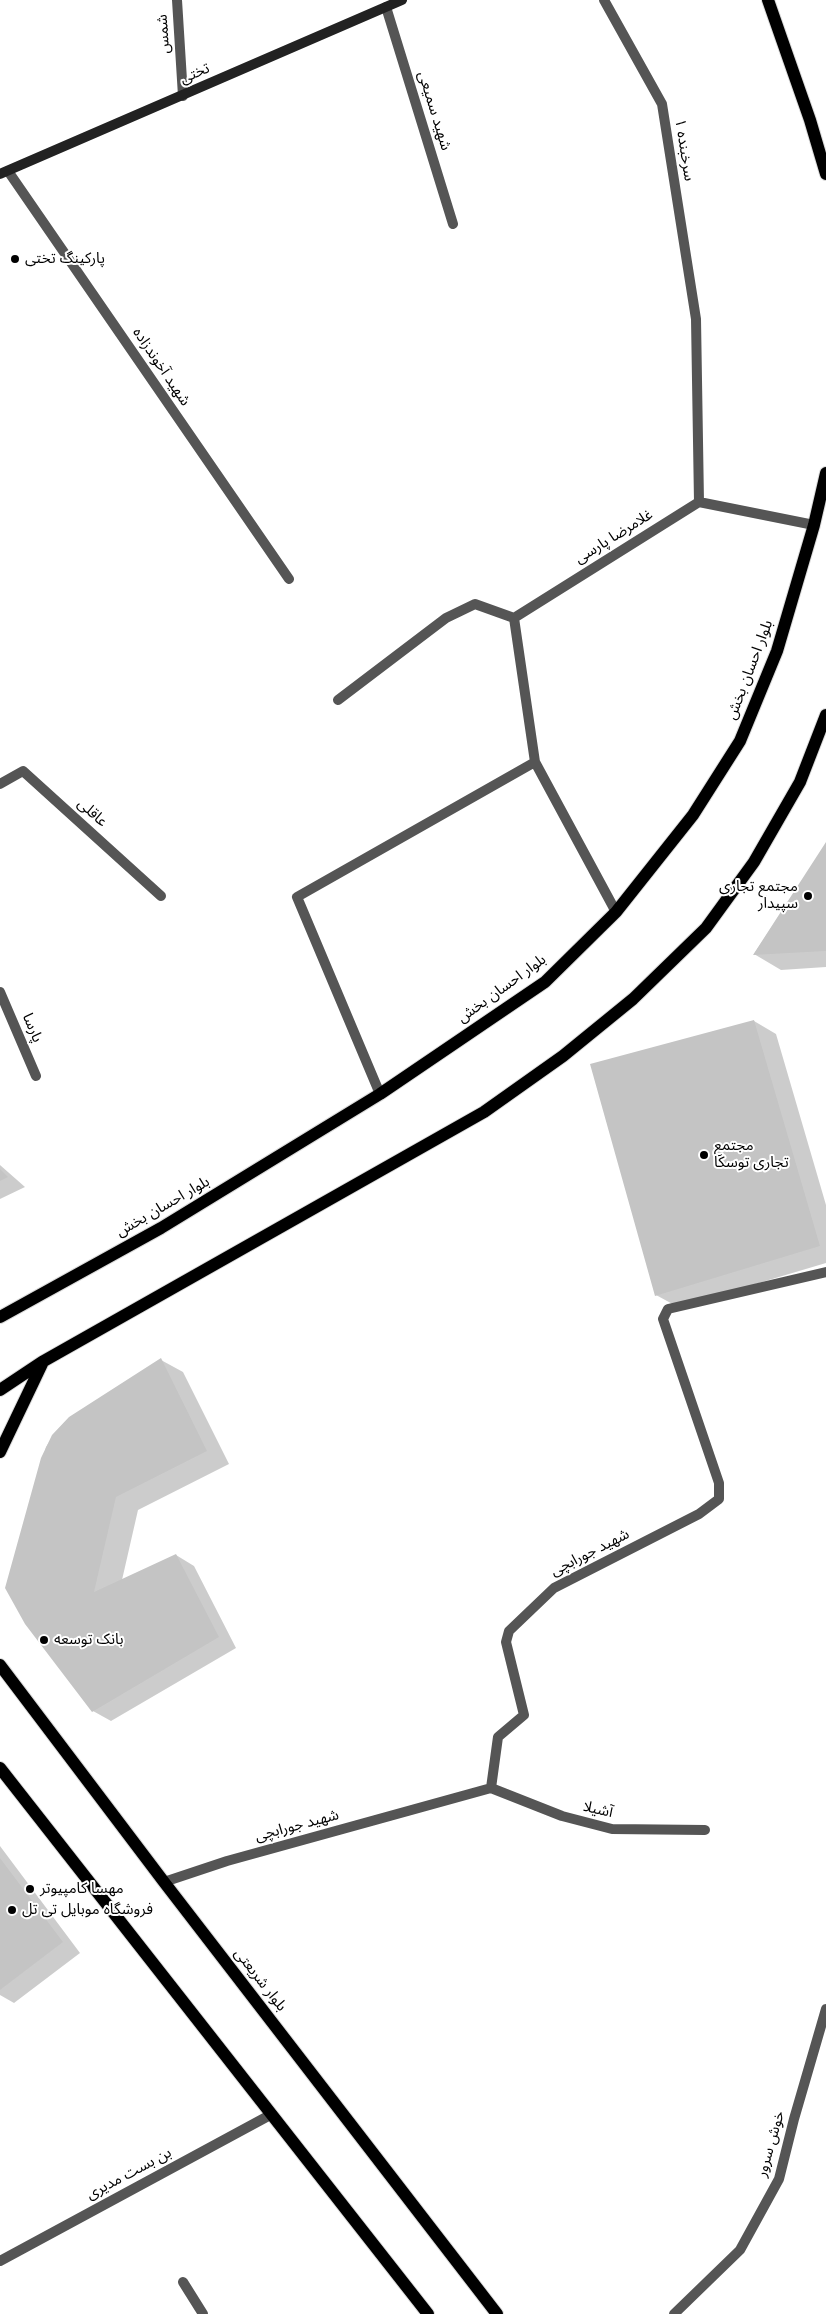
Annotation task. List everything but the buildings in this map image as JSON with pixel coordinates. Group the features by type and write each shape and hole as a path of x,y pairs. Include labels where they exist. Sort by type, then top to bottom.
{"main road":[{"name":"تختی","path":"4,172 402,0"},
{"path":"769,1 810,120 826,174"},
{"name":"بلوار احسان بخش","path":"0,1317 170,1223 380,1094 545,982 616,912 693,815 740,741 777,651 814,525 826,473"},
{"path":"0,1390 42,1362 484,1112 563,1056 633,999 706,928 754,862 800,782 826,715"},
{"path":"0,1452 42,1362"},
{"name":"بلوار شریعتی","path":"0,1665 164,1882 497,2314"},
{"path":"0,1768 428,2314"}],"street":[{"name":"شمس","path":"177,0 183,96"},
{"name":"سرخبنده ۱","path":"604,0 662,104 696,319 699,502"},
{"name":"شهید سمیعی","path":"386,7 453,224"},
{"name":"شهید آخوندزاده","path":"4,172 289,580"},
{"path":"699,502 814,525"},
{"name":"غلامرضا پارسی","path":"514,618 699,502"},
{"path":"338,700 446,618 475,604 514,618 534,762 616,912"},
{"path":"380,1094 297,897 534,762"},
{"name":"عاقلی","path":"0,784 23,770 162,896"},
{"name":"پارسا","path":"0,992 36,1076"},
{"name":"شهید جورابچی","path":"164,1882 227,1861 491,1788 498,1737 524,1715 506,1642 509,1631 554,1588 699,1514 719,1499 720,1483 663,1319 668,1310 826,1272"},
{"name":"آشیلا","path":"491,1788 562,1816 612,1829 705,1830"},
{"name":"خوش سرور","path":"674,2314 740,2250 779,2179 794,2118 826,2009"},
{"name":"بن بست مدیری","path":"0,2260 272,2114"},
{"path":"183,2282 203,2314"}],"place":[{"name":"پارکینگ تختی","path":"15,259"},
{"name":"مجتمع تجاری سپیدار","path":"808,896"},
{"name":"مجتمع تجاری توسکا","path":"704,1155"},
{"name":"بانک توسعه","path":"44,1640"},
{"name":"مهسا کامپیوتر","path":"30,1889"},
{"name":"فروشگاه موبایل تی تل","path":"12,1910"}]}
